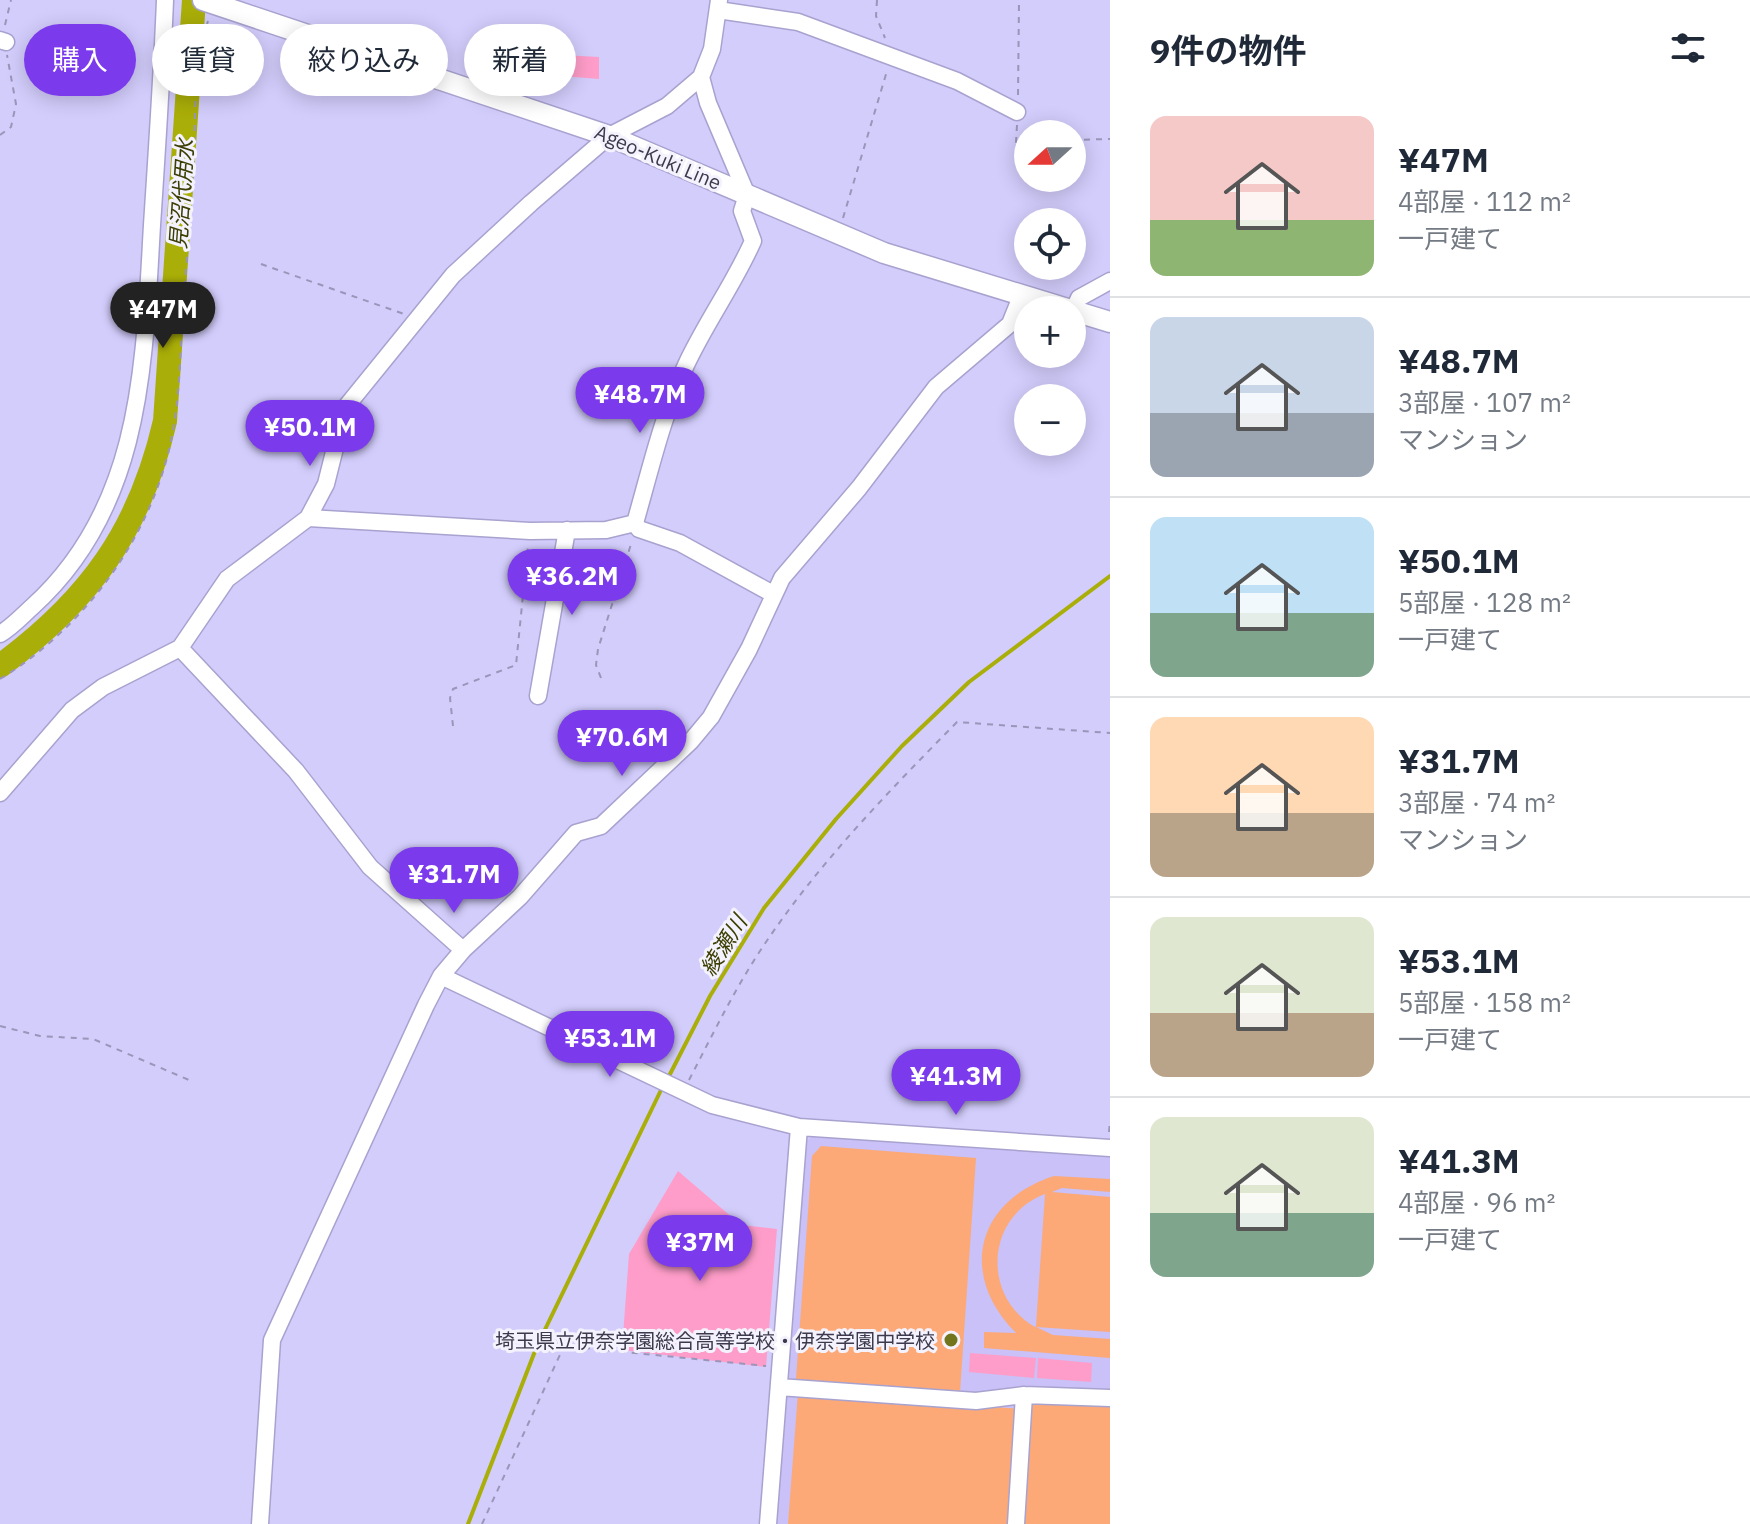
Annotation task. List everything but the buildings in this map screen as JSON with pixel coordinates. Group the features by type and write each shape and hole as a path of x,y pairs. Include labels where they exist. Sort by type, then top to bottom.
{"main road":[{"name":"Ageo-Kuki Line","path":"209,1 609,136 838,235 932,269 1029,296"},
{"name":"Ageo-Kuki Line","path":"1086,313 1110,322"}],"street":[{"path":"0,634 60,582 106,511 126,458 137,403 147,313 165,0"},
{"path":"0,793 72,710 103,687 180,648 227,579 308,518 326,484 345,408 416,319 453,275 576,161 609,136 667,106 701,77 712,49 718,5 798,22 891,55 957,81 1017,112"},
{"path":"637,526 684,370 706,322 740,272 753,241 742,211 747,195 708,103 701,77"},
{"path":"1083,296 1110,281"},
{"path":"260,1524 272,1340 441,976 463,950 520,897 576,833 601,826 691,741 711,717 749,649 782,578 891,449 936,387 1010,324 1022,294"},
{"path":"308,518 530,531 606,530 637,526 680,543 773,594"},
{"path":"538,696 567,530"},
{"path":"180,648 296,771 370,867 463,950"},
{"path":"441,976 712,1105 799,1127 1110,1148"},
{"path":"768,1524 799,1127"},
{"path":"779,1387 976,1401 1024,1395 1110,1398"},
{"path":"1016,1524 1024,1395"}],"path":[{"path":"0,135 11,127 16,104 3,41 5,16 11,0"},
{"path":"838,235 891,55 876,16 877,0"},
{"path":"1017,112 1019,0"},
{"path":"1086,140 1110,139"},
{"path":"261,264 416,319"},
{"path":"601,678 596,665 598,649 637,526"},
{"path":"453,726 450,698 453,689 516,665 530,531"},
{"path":"683,1091 750,966 807,886 868,813 957,722 1110,733"},
{"path":"0,1026 40,1036 93,1039 189,1080"},
{"path":"482,1524 564,1346 781,1367"}],"shaded area":[{"name":"埼玉県立伊奈学園総合高等学校・伊奈学園中学校","path":"814,1134 1110,1156 1110,1524 777,1524 806,1142"},
{"path":"821,1146 976,1158 960,1392 796,1379 812,1156"},
{"path":"1054,1176 1110,1179 1110,1192 1062,1188 1052,1192 1110,1197 1110,1332 1036,1327 1053,1335 1110,1339 1110,1358 984,1348 984,1332 1016,1333 998,1311 986,1288 982,1264 984,1242 992,1221 1007,1203 1028,1188","holes":["1045,1194 1036,1326 1018,1313 1005,1296 999,1277 998,1257 1002,1238 1011,1220 1025,1205"]},
{"path":"798,1392 1020,1409 1011,1524 788,1524"},
{"path":"1032,1396 1110,1402 1110,1524 1023,1524"}],"waterway":[{"name":"見沼代用水","path":"0,666 60,615 107,560 126,529 154,460 165,421 194,0"},
{"name":"綾瀬川","path":"667,1080 710,996 764,908 836,819 902,746 969,682 1110,576"},
{"name":"綾瀬川","path":"468,1524 537,1346 662,1088"}],"place":[{"name":"埼玉県立伊奈学園総合高等学校・伊奈学園中学校","path":"951,1340"}]}
